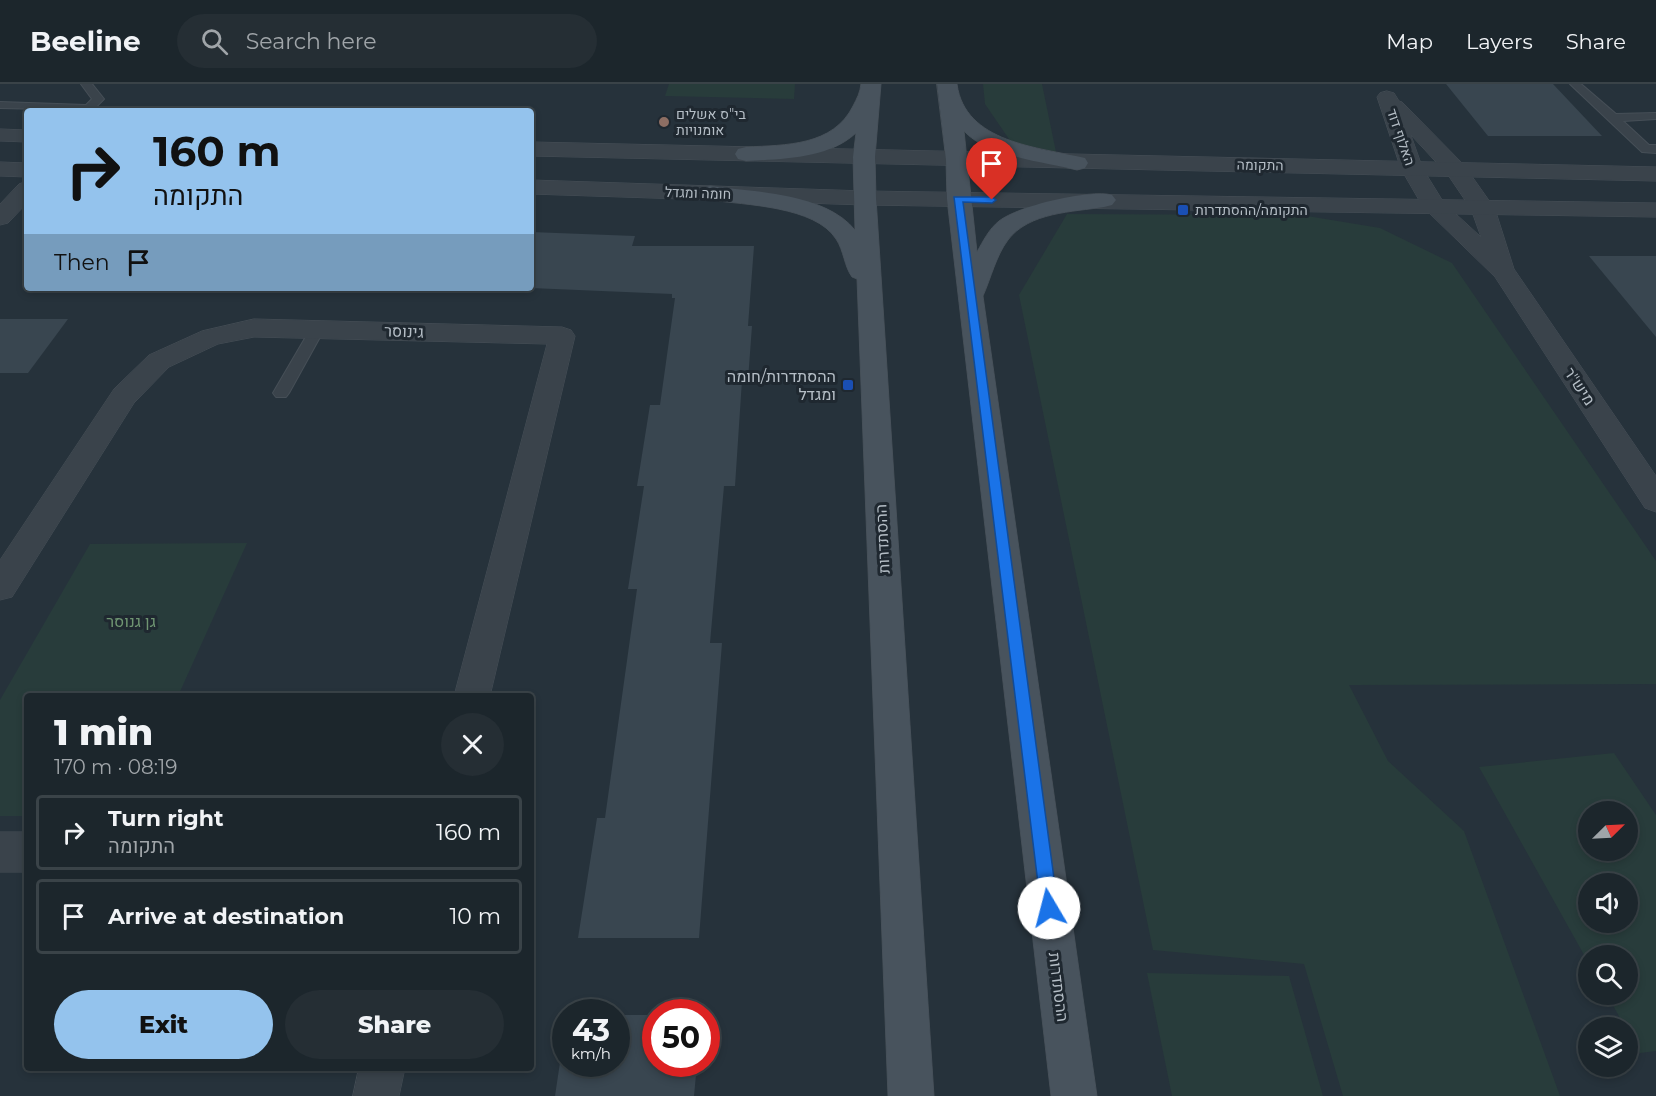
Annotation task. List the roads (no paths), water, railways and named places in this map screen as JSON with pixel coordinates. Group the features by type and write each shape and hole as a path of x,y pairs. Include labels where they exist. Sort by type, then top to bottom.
{"main road":[{"path":"746,154 796,151 817,146 837,136 852,125 871,88"},
{"name":"ההסתדרות","path":"871,88 864,158 865,198 911,1096"},
{"path":"948,92 978,134 1000,145 1077,163"},
{"name":"ההסתדרות","path":"948,92 970,296 1074,1096"},
{"path":"710,193 793,206 828,217 849,240 857,258 871,305"},
{"path":"970,296 987,255 1000,233 1005,229 1045,210 1104,200"}],"street":[{"name":"האלוף דוד","path":"1382,91 1412,169 1435,207"},
{"name":"האלוף דוד","path":"1382,91 1456,170"},
{"path":"0,135 24,136"},
{"path":"534,149 864,158"},
{"name":"התקומה","path":"864,158 1364,166 1656,174"},
{"path":"0,169 24,170"},
{"name":"מיש\"ר","path":"1456,170 1483,210 1504,272"},
{"name":"חומה ומגדל","path":"534,187 865,198"},
{"path":"0,218 24,192"},
{"path":"865,198 1104,200 1483,210 1656,210"},
{"name":"מיש\"ר","path":"1435,207 1504,272 1656,500"},
{"name":"גינוסר","path":"0,586 124,396 159,361 211,337 254,328 562,336 473,693"},
{"path":"0,852 24,852"},
{"path":"376,1096 381,1071"}],"lane":[{"path":"0,105 89,108 98,99 86,84"},
{"path":"1575,84 1646,149 1656,149"},
{"path":"1613,118 1656,116"},
{"path":"281,393 318,328"}],"place":[{"name":"בי\"ס אשלים אומנויות","path":"664,122"},
{"name":"התקומה/ההסתדרות","path":"1183,210"},
{"name":"ההסתדרות/חומה ומגדל","path":"848,385"}],"park label":[{"name":"גן גנוסר","path":"131,621"}]}
